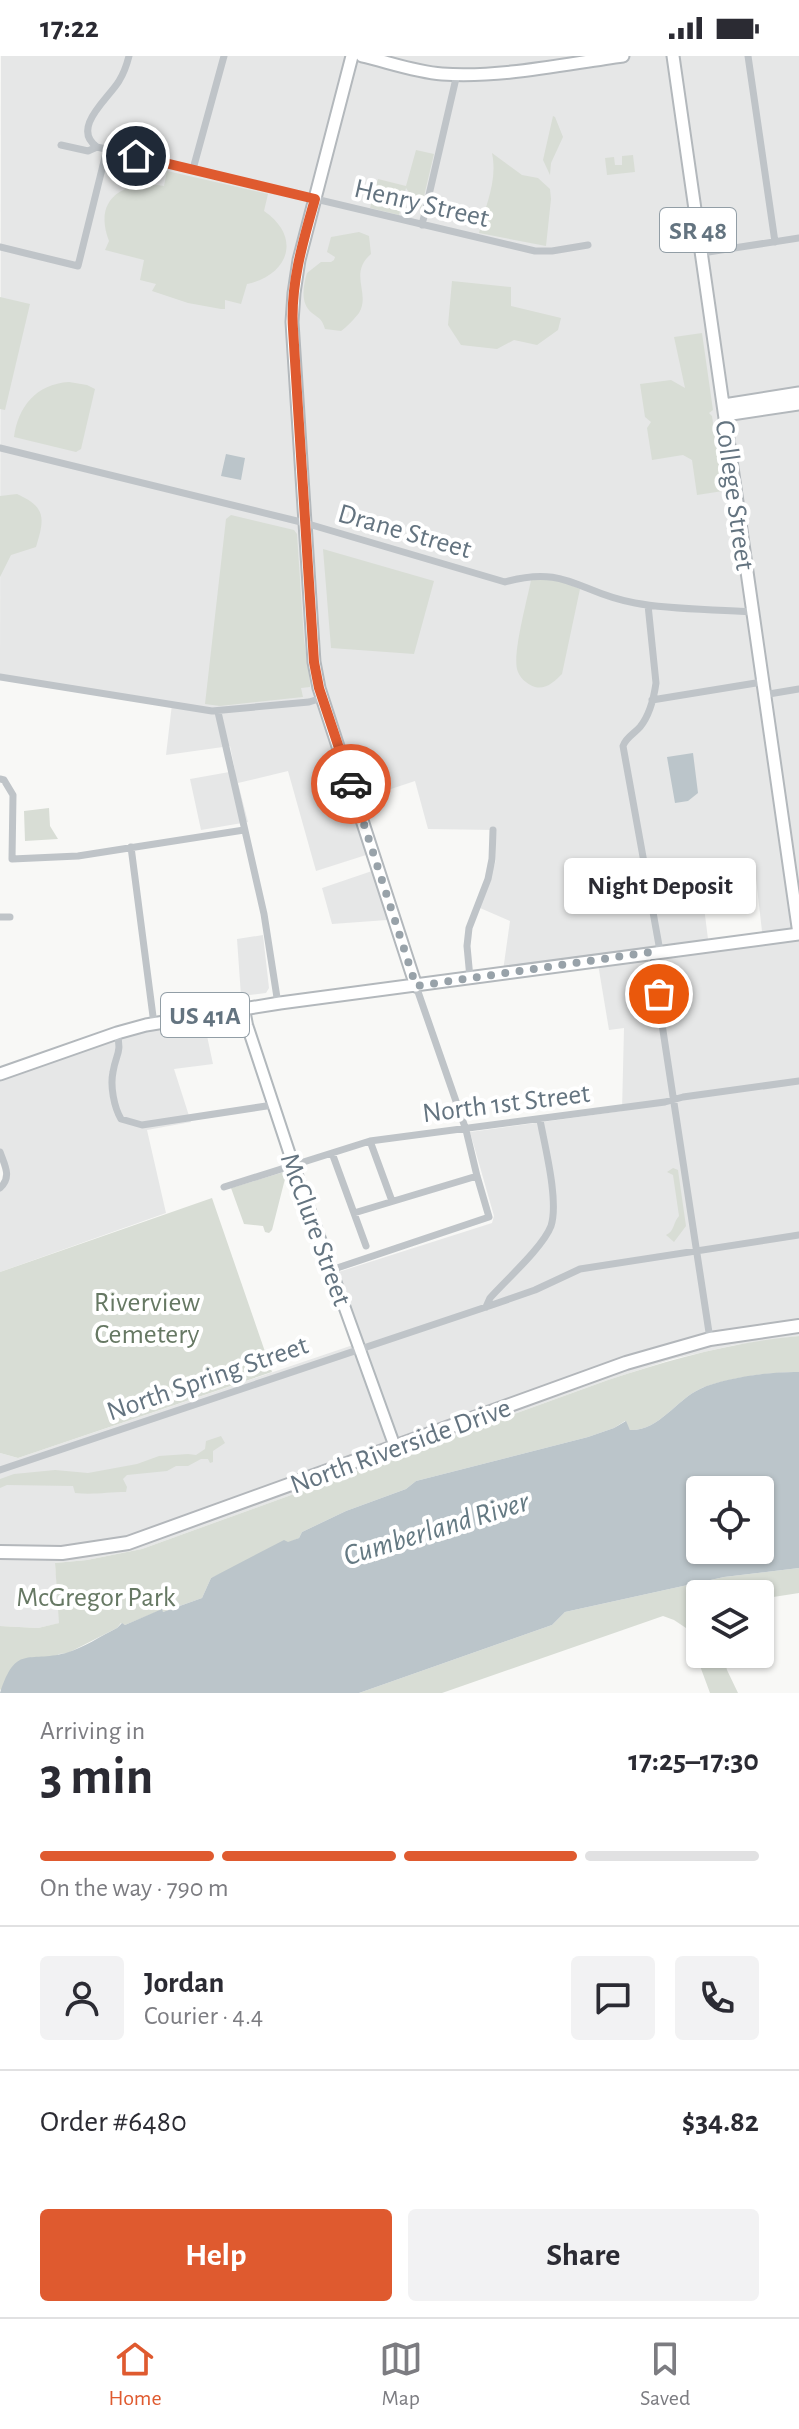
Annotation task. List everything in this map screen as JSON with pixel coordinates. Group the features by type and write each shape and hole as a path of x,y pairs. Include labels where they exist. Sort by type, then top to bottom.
{"highway":[{"name":"North Riverside Drive","path":"0,1552 59,1554 128,1543 626,1363 710,1339 799,1326"}],"main road":[{"path":"352,56 299,260 292,320 314,662 322,698 416,986"},
{"path":"362,56 425,72 457,74 505,72 623,56"},
{"name":"College Street","path":"673,56 799,934"},
{"path":"724,410 799,393"},
{"path":"724,410 799,404"},
{"path":"786,852 799,850"},
{"name":"US 41A","path":"0,1074 117,1033 154,1024 278,1004 799,934"},
{"name":"McClure Street","path":"244,1009 294,1167 395,1447"}],"street":[{"path":"97,147 88,136 93,115 120,81 129,56"},
{"path":"193,169 224,56"},
{"path":"748,56 775,242"},
{"path":"422,225 457,74"},
{"name":"Henry Street","path":"61,145 88,151 97,147 107,149 535,251 588,245"},
{"path":"0,247 78,266 107,149"},
{"path":"702,253 799,238"},
{"name":"Drane Street","path":"0,448 305,523 505,582 521,577 551,575 575,581 606,597 648,605 752,612"},
{"path":"648,605 656,683 644,721 623,746 656,952 710,1339"},
{"path":"0,677 218,712 322,698"},
{"path":"652,700 762,688 799,689"},
{"path":"218,712 264,914 278,1004"},
{"path":"0,779 4,780 13,795 12,859 78,856 244,830"},
{"path":"470,978 469,928 488,879 493,830"},
{"path":"131,847 154,1024"},
{"path":"0,917 10,917"},
{"path":"331,1270 489,1217 466,1130 416,986"},
{"path":"117,1033 120,1046 112,1084 116,1111 121,1119 142,1125 273,1105"},
{"name":"North 1st Street","path":"224,1187 370,1141 540,1120 799,1081"},
{"path":"486,1307 490,1298 543,1241 552,1225 553,1195 540,1120"},
{"path":"370,1141 392,1201"},
{"path":"0,1152 8,1176 0,1188"},
{"path":"332,1153 366,1246"},
{"path":"354,1213 477,1176"},
{"name":"North Spring Street","path":"0,1470 486,1307 535,1290 580,1269 799,1235"}],"shaded area":[{"path":"1,56 799,56 799,1336 735,1345 673,1359 142,1549 55,1563 60,1623 38,1628 0,1626 0,1453 18,1458 353,1345 329,1275 492,1223 494,1216 470,1132 622,1111 624,1028 609,1030 598,964 502,978 510,921 480,908 496,860 496,830 428,829 415,781 361,799 401,919 332,924 322,888 372,871 366,855 316,871 288,771 238,783 248,822 201,830 190,779 235,771 230,746 166,755 172,704 0,675","holes":["755,870 763,940 709,947 700,875"]},
{"path":"263,935 269,988 266,993 241,996 237,939"},
{"path":"203,1017 213,1064 174,1069 191,1122 147,1130 166,1213 0,1272 0,1188 6,1182 0,1152 0,1074 117,1033"}],"green space":[{"path":"553,116 563,137 551,163 550,175 543,160"},
{"path":"416,150 434,154 421,209 406,188 399,215 370,208 378,179 406,186"},
{"path":"492,153 522,175 538,178 550,189 546,246 479,233 492,184"},
{"path":"633,155 635,172 607,175 605,158 614,157 615,165 622,165 622,156"},
{"path":"167,171 268,194 264,211 283,232 286,254 273,272 247,284 241,304 225,300 225,309 221,309 188,303 152,291 156,284 140,280 144,260 105,250 109,241 105,213 109,203 125,189 164,186"},
{"path":"359,232 369,236 371,254 361,269 362,306 358,315 341,331 325,329 304,300 307,273 321,262 334,260 335,257 327,252 331,237"},
{"path":"452,281 511,287 511,306 561,318 558,330 537,345 514,340 497,349 461,345 448,325"},
{"path":"0,297 30,304 5,410 0,409"},
{"path":"702,333 713,410 709,413 712,416 723,491 697,495 692,460 683,455 652,460 647,428 651,422 645,417 640,384 671,380 685,388 674,337"},
{"path":"69,382 95,389 81,449 76,452 14,437 24,407 38,392"},
{"path":"17,494 38,509 41,528 36,547 11,555 0,577 0,496"},
{"path":"231,515 294,530 297,534 310,683 310,687 301,688 303,697 220,706 205,704 226,519"},
{"path":"323,549 434,581 414,654 331,648"},
{"path":"531,580 558,580 580,589 562,674 539,688 521,677 516,661"},
{"path":"49,808 50,826 58,839 25,841 24,811"},
{"path":"673,1168 678,1170 686,1226 674,1242 666,1235 679,1216 673,1175 667,1172"},
{"path":"287,1171 272,1230 269,1233 263,1226 244,1224 231,1188"},
{"name":"Riverview Cemetery","path":"212,1198 272,1372 18,1458 0,1453 0,1272"},
{"name":"McGregor Park","path":"799,1336 799,1372 762,1374 721,1382 691,1394 650,1426 630,1430 625,1421 588,1437 416,1481 406,1489 346,1511 302,1532 299,1538 211,1578 202,1598 125,1625 121,1623 68,1653 59,1654 0,1690 0,1626 38,1628 59,1623 55,1563 142,1549 655,1365 726,1347"},
{"path":"221,1436 225,1443 213,1451 213,1462 201,1459 167,1471 127,1475 123,1479 126,1492 75,1493 73,1486 7,1485 0,1488 0,1479 14,1474 55,1470 88,1473 137,1464 159,1456 196,1455 205,1449 206,1441"},
{"path":"799,1568 799,1593 774,1597 774,1580 710,1580"},
{"path":"686,1585 686,1628 663,1616 442,1693 359,1693 552,1625 565,1612"},
{"path":"701,1668 726,1668 738,1693 710,1693"}],"water":[{"path":"226,454 245,458 241,480 221,476"},
{"path":"693,753 698,793 688,801 675,803 667,757"},
{"name":"Cumberland River","path":"799,1372 799,1568 710,1580 686,1580 686,1585 565,1612 552,1625 359,1693 0,1693 18,1661 72,1651 122,1623 125,1625 162,1609 163,1612 202,1598 211,1578 284,1540 288,1542 299,1538 302,1532 346,1511 406,1489 416,1481 588,1437 626,1421 630,1430 650,1426 700,1389 748,1376"}],"way so far":[{"path":"351,784 416,986 651,952 659,994"}],"place":[{"name":"Night Deposit","path":"659,994"}],"route":[{"path":"136,156 315,199 299,260 293,329 314,662 319,688 351,784"}]}
